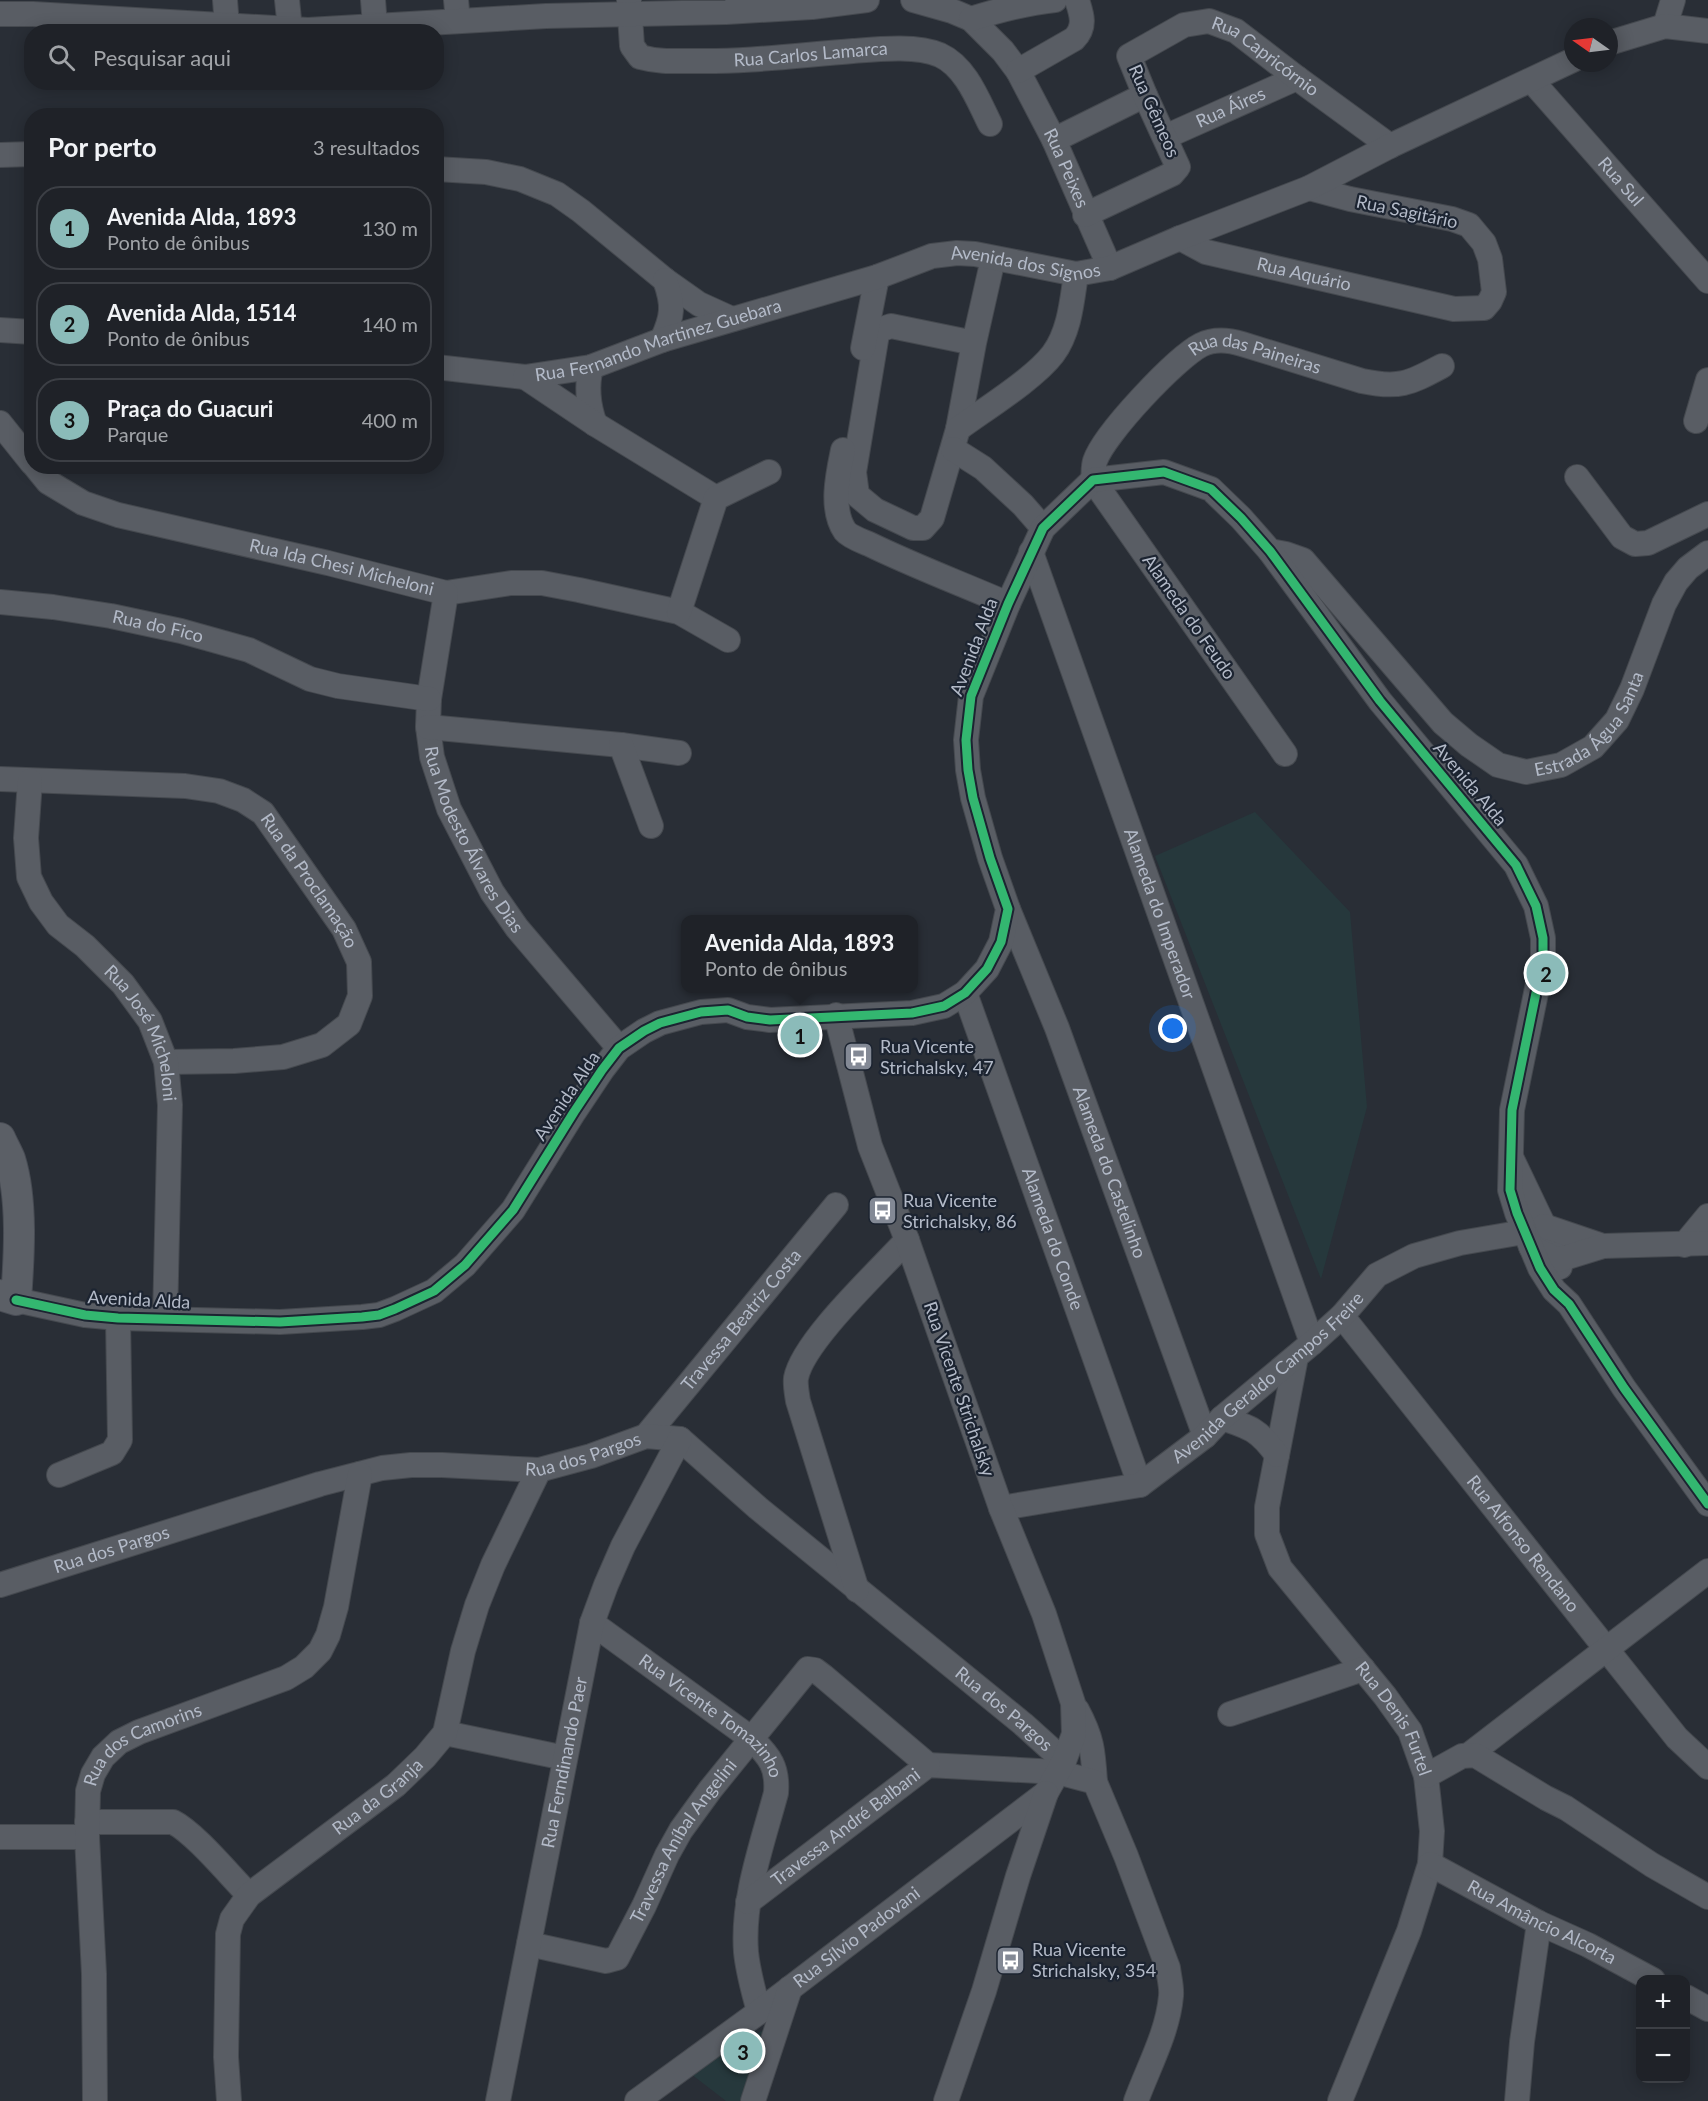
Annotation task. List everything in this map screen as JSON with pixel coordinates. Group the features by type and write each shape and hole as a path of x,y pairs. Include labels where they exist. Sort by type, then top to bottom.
{"main road":[{"path":"0,1138 10,1160 17,1203 19,1264 8,1298"}],"street":[{"path":"225,0 227,24"},
{"path":"287,0 289,24"},
{"path":"373,0 375,24"},
{"path":"386,24 457,11 725,6 867,0"},
{"path":"913,0 959,10 1001,9 1055,0"},
{"path":"1018,71 1074,39 1080,33 1082,25 1077,0"},
{"path":"1665,26 1673,0"},
{"name":"Rua Carlos Lamarca","path":"629,8 632,46 640,57 655,61 720,62 868,50 914,50 940,55 958,69 972,89 990,124"},
{"name":"Rua Peixes","path":"959,10 1003,51 1018,71 1054,140 1110,268"},
{"path":"0,14 195,24"},
{"name":"Rua Capricórnio","path":"1130,56 1184,25 1209,21 1236,31 1390,146"},
{"path":"1618,40 1665,26 1708,31"},
{"name":"Rua Gêmeos","path":"1085,215 1172,174 1178,167 1130,56"},
{"name":"Avenida dos Signos","path":"877,277 932,256 957,253 1076,274 1110,268 1309,188 1390,146 1564,65"},
{"name":"Rua Áires","path":"1165,136 1297,78"},
{"name":"Rua Sul","path":"1532,81 1708,281"},
{"path":"1054,140 1145,95"},
{"path":"0,154 24,154"},
{"path":"444,169 486,172 520,179 557,194 665,280 699,304 732,319"},
{"name":"Rua Sagitário","path":"1309,188 1350,199 1452,219 1469,225 1484,243 1490,259 1494,292 1490,302 1484,308 1470,309 1454,309 1431,304"},
{"name":"Rua Aquário","path":"1180,238 1206,252 1431,304"},
{"path":"974,343 891,326 882,328 877,334 854,472 857,495 875,510 913,528 923,528 932,518 956,439 993,259"},
{"path":"956,439 1053,354 1071,309 1076,274"},
{"path":"877,277 839,471 837,503 839,519 847,533 856,538 1008,604"},
{"name":"Rua Fernando Martinez Guebara","path":"444,369 525,377 591,367 662,340 877,277"},
{"path":"662,340 671,321 672,308 665,280"},
{"path":"0,330 24,332"},
{"name":"Rua das Paineiras","path":"1093,480 1094,462 1116,426 1177,364 1202,344 1227,340 1378,384 1412,382 1442,366"},
{"path":"591,367 588,393 590,412 595,424"},
{"path":"525,377 595,424 716,498"},
{"path":"1696,421 1708,380"},
{"path":"0,423 24,453"},
{"path":"956,439 1043,528"},
{"path":"680,612 716,498 769,472"},
{"name":"Avenida Alda","path":"8,1298 85,1315 118,1318 280,1322 380,1315 434,1291 465,1265 513,1210 602,1070 619,1048 644,1031 660,1023 701,1012 728,1010 747,1017 770,1020 912,1013 944,1006 965,993 987,969 1001,942 1008,909 990,858 973,798 966,741 971,696 1008,604 1043,528 1093,480 1164,472 1211,489 1270,551 1380,701 1516,865 1536,906 1543,938 1543,959 1512,1110 1510,1190 1533,1235 1540,1268 1554,1290 1569,1304"},
{"name":"Rua Ida Chesi Micheloni","path":"42,474 48,482 83,503 118,515 328,563 446,593 511,583 542,583 680,612 728,640"},
{"path":"1577,477 1622,537 1635,544 1648,543 1708,514"},
{"name":"Alameda do Feudo","path":"1093,480 1285,754"},
{"name":"Estrada Água Santa","path":"1270,551 1303,560 1443,723 1497,765 1526,772 1561,765 1593,747 1617,720 1632,689 1664,604 1676,582 1688,568 1708,553"},
{"name":"Alameda do Imperador","path":"1031,552 1304,1350"},
{"name":"Rua Modesto Álvares Dias","path":"446,593 429,699 428,727 432,757 449,809 492,892 518,928 619,1048"},
{"name":"Rua do Fico","path":"0,602 111,616 181,631 249,650 310,679 338,686 429,699"},
{"path":"428,727 621,745 679,753"},
{"path":"621,745 651,826"},
{"name":"Rua da Proclamação","path":"0,779 185,786 219,791 243,801 263,813 344,929 359,963 360,996 350,1024 322,1045 283,1057 234,1061 166,1062"},
{"name":"Rua José Micheloni","path":"30,781 26,838 29,877 41,902 58,925 85,946 123,984 150,1021 166,1062 170,1105 165,1319"},
{"name":"Alameda do Castelinho","path":"1008,909 1057,1028 1205,1436"},
{"name":"Alameda do Conde","path":"965,993 1140,1485"},
{"name":"Rua Vicente Strichalsky","path":"836,1015 870,1146 908,1240 1002,1508 1044,1614 1073,1703 1074,1734 1018,1876 984,1991 946,2101"},
{"name":"Travessa Beatriz Costa","path":"646,1436 836,1205"},
{"path":"1684,1245 1708,1216"},
{"path":"1533,1235 1603,1246 1708,1243"},
{"name":"Avenida Alda","path":"1533,1235 1558,1260 1569,1304"},
{"name":"Avenida Geraldo Campos Freire","path":"1002,1508 1140,1485 1205,1436 1304,1350 1342,1316 1377,1275 1414,1256 1460,1242 1533,1235"},
{"path":"857,1590 798,1401 795,1379 802,1360 820,1335 908,1240"},
{"path":"1558,1260 1603,1246"},
{"path":"1569,1304 1624,1388 1708,1504"},
{"name":"Rua Alfonso Rendano","path":"1342,1316 1677,1738 1708,1767"},
{"path":"59,1476 112,1453 120,1440 118,1318"},
{"name":"Rua Denis Furtel","path":"1304,1350 1277,1455 1267,1507 1267,1534 1280,1568 1363,1669 1410,1731 1426,1776 1432,1831 1430,1864 1410,1931 1340,2101"},
{"path":"1222,1419 1256,1431 1277,1455"},
{"name":"Rua dos Pargos","path":"0,1585 381,1468 411,1465 539,1470 591,1456 646,1436 680,1439 758,1508 1023,1724 1056,1775"},
{"name":"Rua Ferndinando Paer","path":"498,2101 592,1623 623,1546 680,1439"},
{"name":"Rua da Granja","path":"229,2101 226,2057 228,1934 232,1919 249,1895 396,1785 425,1757 445,1733 463,1651 477,1605 493,1565 539,1470"},
{"name":"Rua dos Camorins","path":"95,2101 94,1974 87,1829 88,1791 93,1774 103,1757 119,1742 140,1732 286,1678 304,1667 320,1651 328,1635 336,1607 360,1474"},
{"path":"1426,1776 1470,1754 1708,1571"},
{"name":"Rua Vicente Tomazinho","path":"592,1623 752,1739 774,1765 777,1778 776,1793 748,1902 746,1951 759,2012"},
{"name":"Travessa Aníbal Angelini","path":"529,1944 606,1961 617,1958 681,1830 804,1672 811,1669 823,1676 928,1766"},
{"path":"1230,1714 1363,1669"},
{"path":"1073,1703 1089,1733 1094,1755 1095,1782 1126,1856 1171,1984 1171,1996 1162,2032 1136,2101"},
{"path":"445,1733 565,1758"},
{"path":"1470,1754 1566,1808 1652,1865 1708,1897"},
{"name":"Travessa André Balbani","path":"748,1902 928,1766 1056,1775 1095,1782"},
{"name":"Rua Sílvio Padovani","path":"637,2101 790,1988 1056,1775"},
{"path":"0,1837 173,1822 191,1836 249,1895"},
{"name":"Rua Amâncio Alcorta","path":"1430,1864 1539,1923 1588,1945 1644,1975"},
{"path":"1517,2101 1522,2042 1539,1923"},
{"path":"753,2101 790,1988"},
{"path":"1690,1999 1708,2009"}],"shaded area":[{"path":"1255,812 1350,912 1367,1107 1321,1279 1155,856"},
{"path":"765,2029 745,2101 726,2101 691,2074"}],"cycle path":[{"path":"16,1300 85,1315 118,1318 280,1322 379,1315 434,1291 465,1265 513,1210 602,1070 619,1048 644,1031 660,1023 701,1012 728,1010 747,1017 770,1020 912,1013 944,1006 965,993 987,969 1001,942 1008,909 990,858 973,798 968,770 966,740 971,696 1008,604 1043,528 1093,480 1164,472 1211,489 1241,518 1270,551 1380,701 1516,865 1536,906 1543,938 1543,959 1512,1110 1510,1190 1540,1268 1554,1290 1569,1304 1624,1388 1708,1504"}],"place":[{"name":"Avenida Alda, 1514","path":"1546,973"},
{"name":"Avenida Alda, 1893","path":"800,1035"},
{"name":"Rua Vicente Strichalsky, 47","path":"859,1057"},
{"name":"Rua Vicente Strichalsky, 86","path":"882,1211"},
{"name":"Rua Vicente Strichalsky, 354","path":"1011,1960"},
{"name":"Praça do Guacuri","path":"743,2051"}]}
